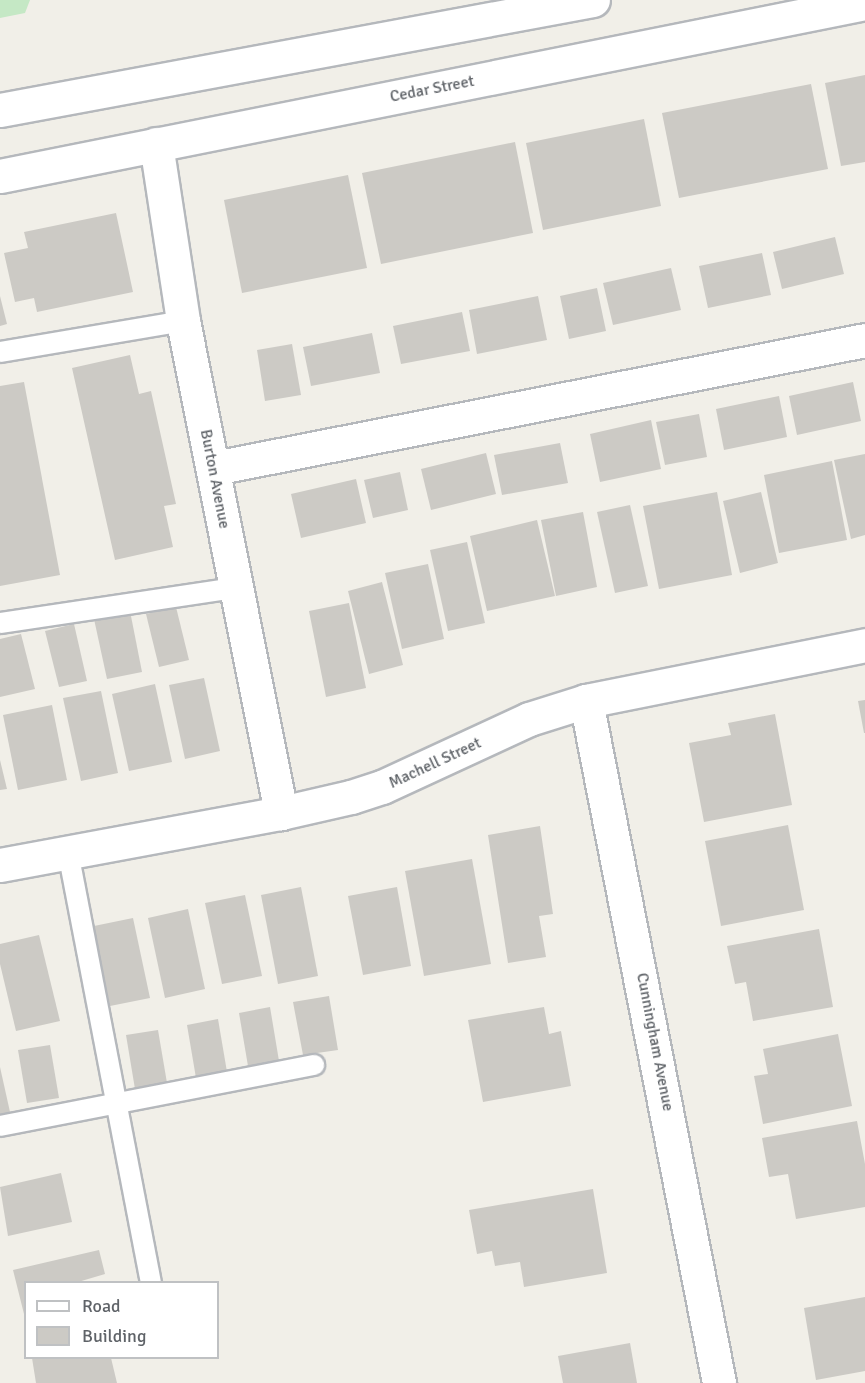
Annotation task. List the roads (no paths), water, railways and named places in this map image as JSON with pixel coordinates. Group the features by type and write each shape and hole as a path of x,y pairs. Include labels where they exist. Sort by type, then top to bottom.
{"street":[{"path":"0,110 593,0"},
{"name":"Cedar Street","path":"0,176 865,3"},
{"name":"Burton Avenue","path":"156,144 183,321 281,813"},
{"path":"214,468 865,340"},
{"name":"Machell Street","path":"0,865 281,813 382,787 529,719 586,701 865,645"},
{"name":"Cunningham Avenue","path":"586,701 719,1383"}],"lane":[{"path":"0,352 183,321"},
{"path":"0,623 235,588"},
{"path":"68,852 150,1281"},
{"path":"0,1126 314,1065"}]}
